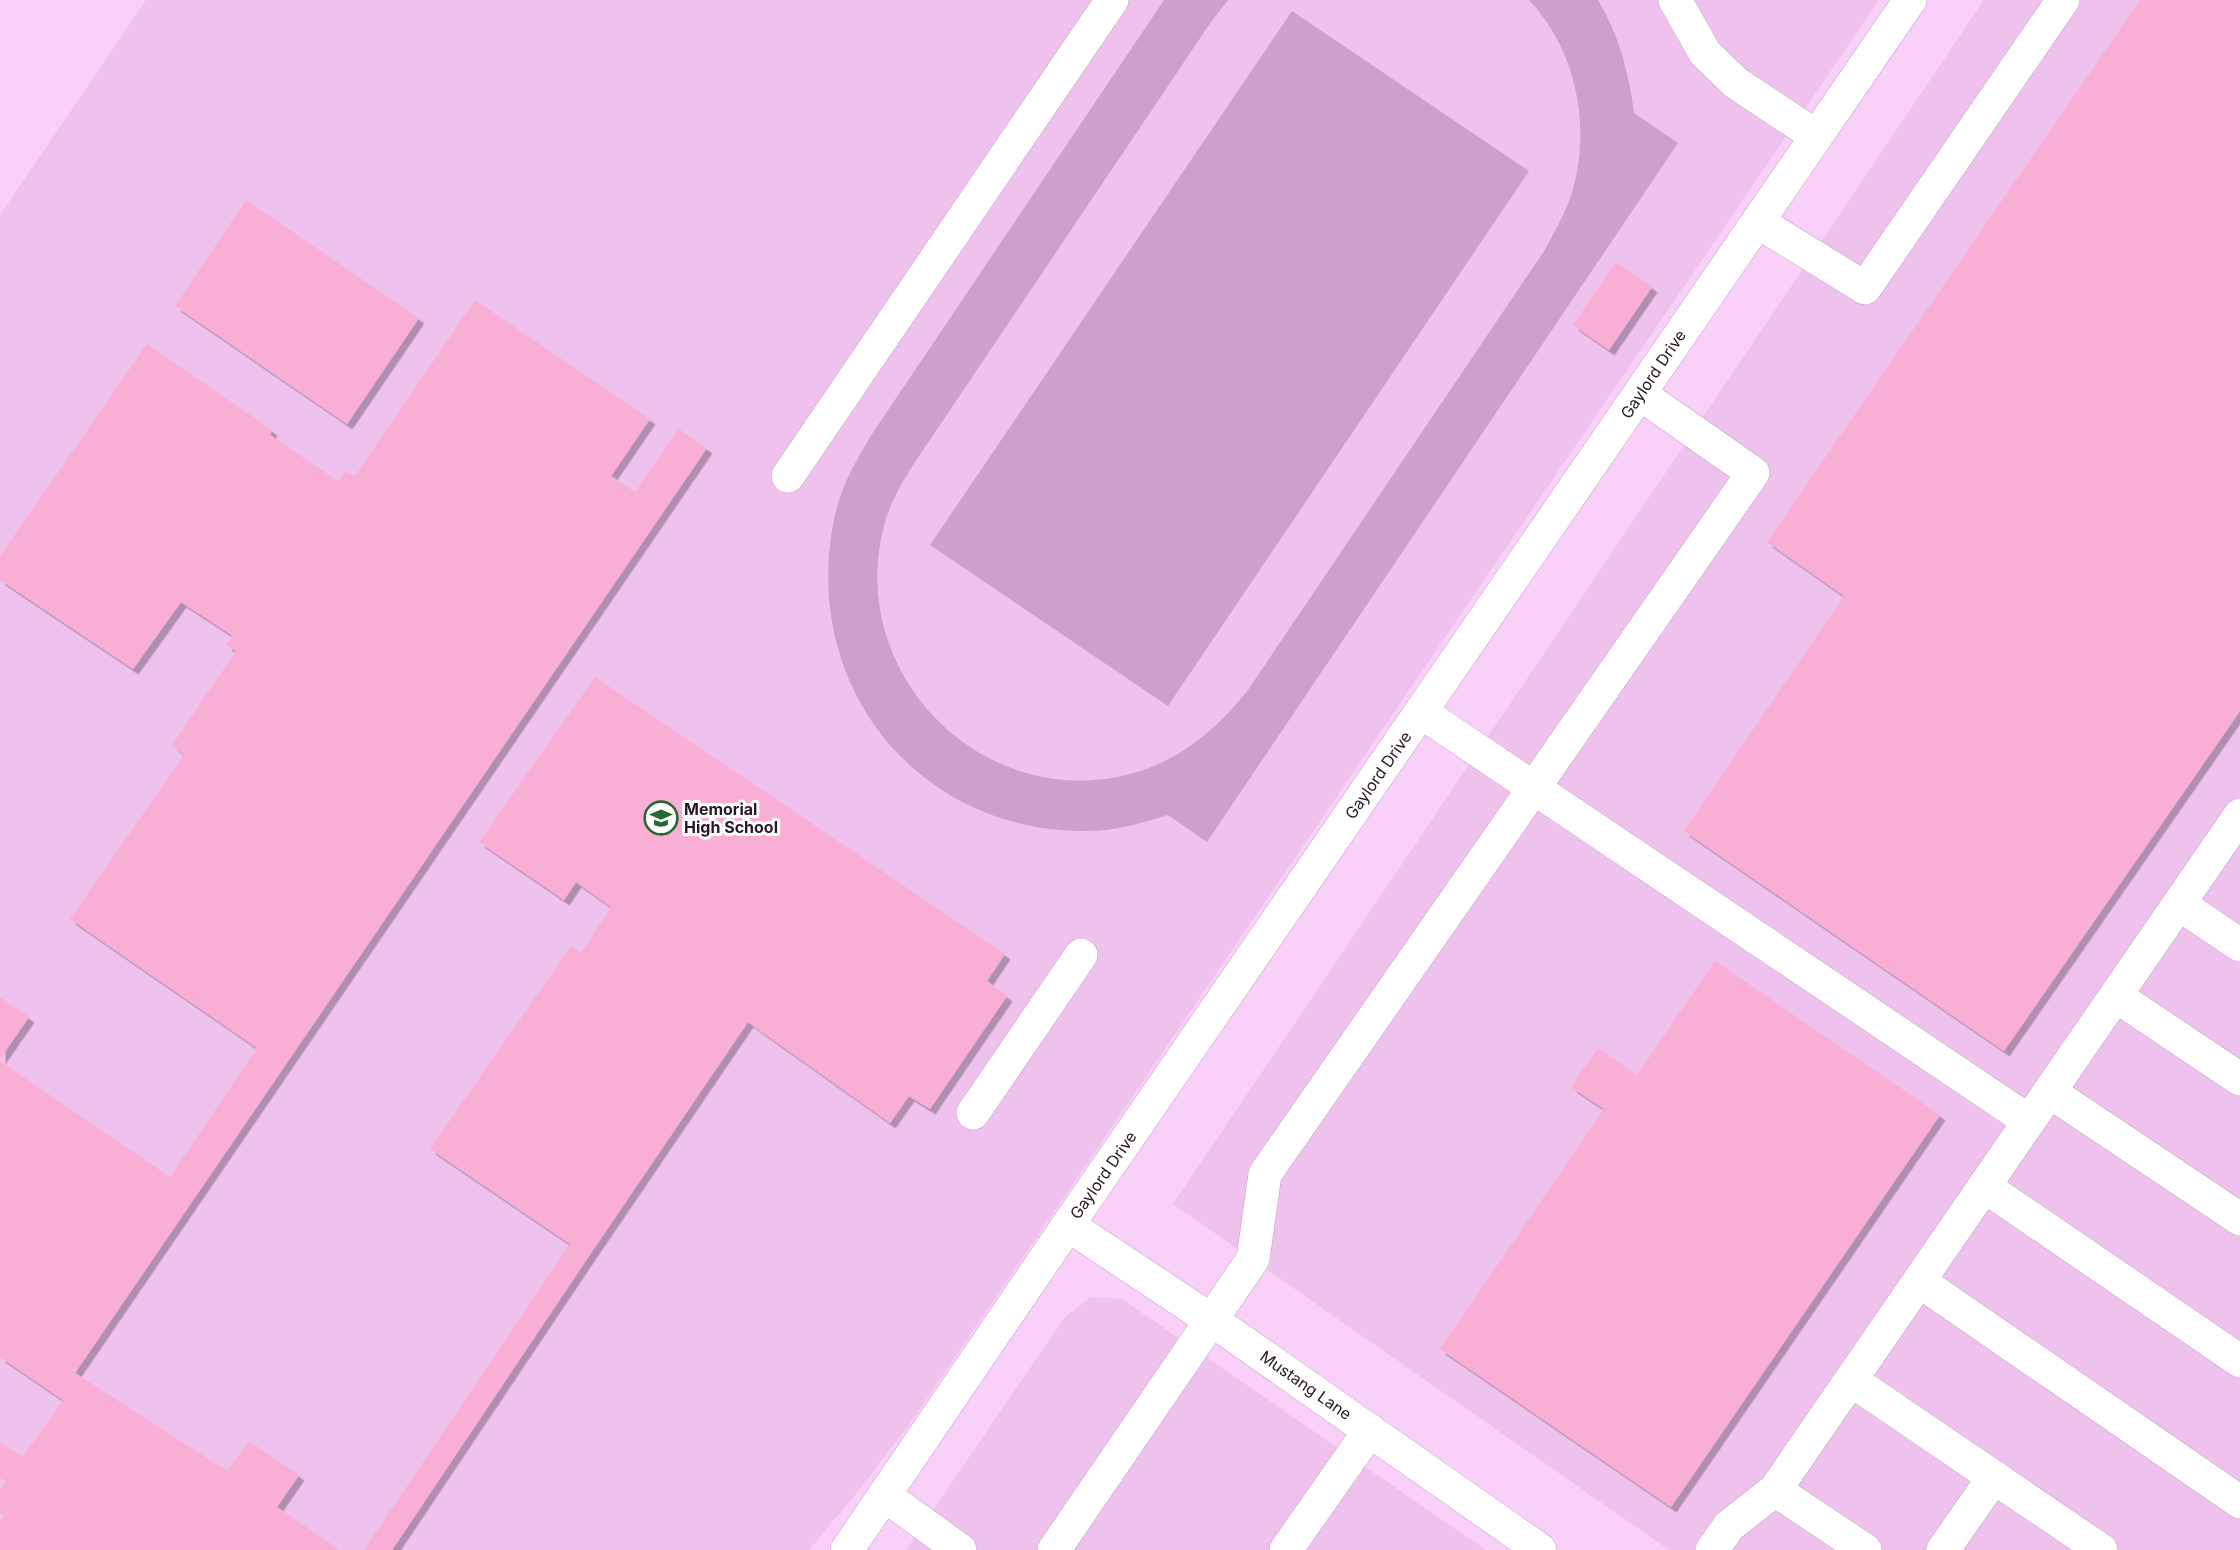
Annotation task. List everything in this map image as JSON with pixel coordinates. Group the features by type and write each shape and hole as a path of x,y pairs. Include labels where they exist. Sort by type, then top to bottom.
{"street":[{"path":"788,476 1112,0"},
{"path":"1675,0 1705,53 1736,83 1816,136"},
{"name":"Gaylord Drive","path":"847,1550 1910,0"},
{"path":"1758,222 1865,288 2063,0"},
{"path":"1054,1550 1253,1259 1265,1174 1753,473 1640,394"},
{"path":"1421,712 2029,1121"},
{"path":"1712,1550 1729,1526 1775,1490 2240,815"},
{"path":"2180,904 2240,945"},
{"path":"973,1113 1081,956"},
{"path":"2116,996 2240,1079"},
{"path":"2050,1092 2240,1219"},
{"path":"1984,1186 2240,1361"},
{"name":"Mustang Lane","path":"1068,1225 1212,1320 1540,1550"},
{"path":"1919,1281 2240,1502"},
{"path":"1851,1380 2101,1550"},
{"path":"1286,1550 1370,1430"},
{"path":"1943,1550 1994,1477"},
{"path":"1775,1490 1865,1550"},
{"path":"884,1495 960,1550"}],"shaded area":[{"name":"Memorial High School","path":"146,0 1879,0 911,1422 809,1550 0,1550 0,215"},
{"path":"1164,0 1228,0 913,465 894,499 885,522 877,580 886,635 909,684 943,725 986,757 1037,776 1092,780 1149,768 1178,754 1204,736 1227,714 1248,690 1546,248 1573,189 1580,139 1579,114 1575,89 1558,41 1529,0 1598,0 1612,27 1622,55 1634,113 1678,143 1207,842 1168,815 1128,826 1098,831 1025,825 969,805 921,775 881,734 852,686 834,632 828,573 836,511 842,491 870,437"},
{"path":"1984,0 2240,0 2240,1550 1669,1550 1173,1204"},
{"path":"1292,11 1529,171 1168,706 930,545"},
{"path":"1091,1297 1122,1299 1486,1550 906,1550 1064,1318"}],"building":[{"path":"2140,0 2240,0 2240,711 2004,1051 1684,831 1844,596 1767,542"},
{"path":"246,200 419,318 347,424 175,306"},
{"path":"1616,262 1652,287 1609,350 1573,325"},
{"path":"475,300 650,419 611,476 635,492 679,429 707,448 75,1373 227,1471 249,1441 299,1475 277,1507 340,1550 0,1550 0,1522 4,1516 0,1513 0,1490 6,1482 0,1478 0,1442 23,1457 63,1400 0,1357 0,1061 170,1177 257,1048 70,919 184,755 172,745 236,651 226,645 233,636 181,602 133,669 0,580 0,556 147,344 272,430 270,435 338,481 346,471 355,476"},
{"name":"Memorial High School","path":"595,677 1005,954 987,981 1007,996 930,1109 909,1096 890,1123 748,1022 392,1550 364,1550 570,1244 430,1149 571,946 581,953 611,907 576,882 564,900 479,842"},
{"path":"1715,961 1940,1115 1671,1507 1440,1349 1604,1109 1571,1087 1598,1048 1637,1075"},
{"path":"0,997 29,1017 0,1059"}],"place":[{"name":"Memorial High School","path":"661,818"}]}
